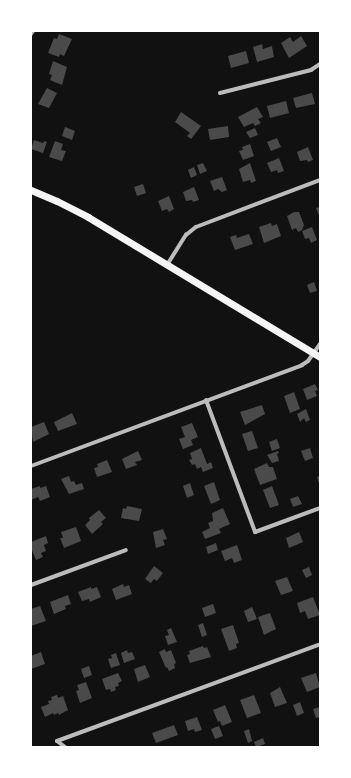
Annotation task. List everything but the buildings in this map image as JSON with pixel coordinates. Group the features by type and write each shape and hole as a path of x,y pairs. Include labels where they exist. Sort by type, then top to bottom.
{"main road":[{"path":"31,190 58,201 88,217 317,355"}],"street":[{"path":"220,93 311,70 320,64"},
{"path":"167,264 186,235 196,227 320,180"},
{"path":"31,466 302,365 317,355 320,344"},
{"path":"206,400 255,532 320,508"},
{"path":"31,585 126,550"},
{"path":"66,747 57,741 320,644"}]}
